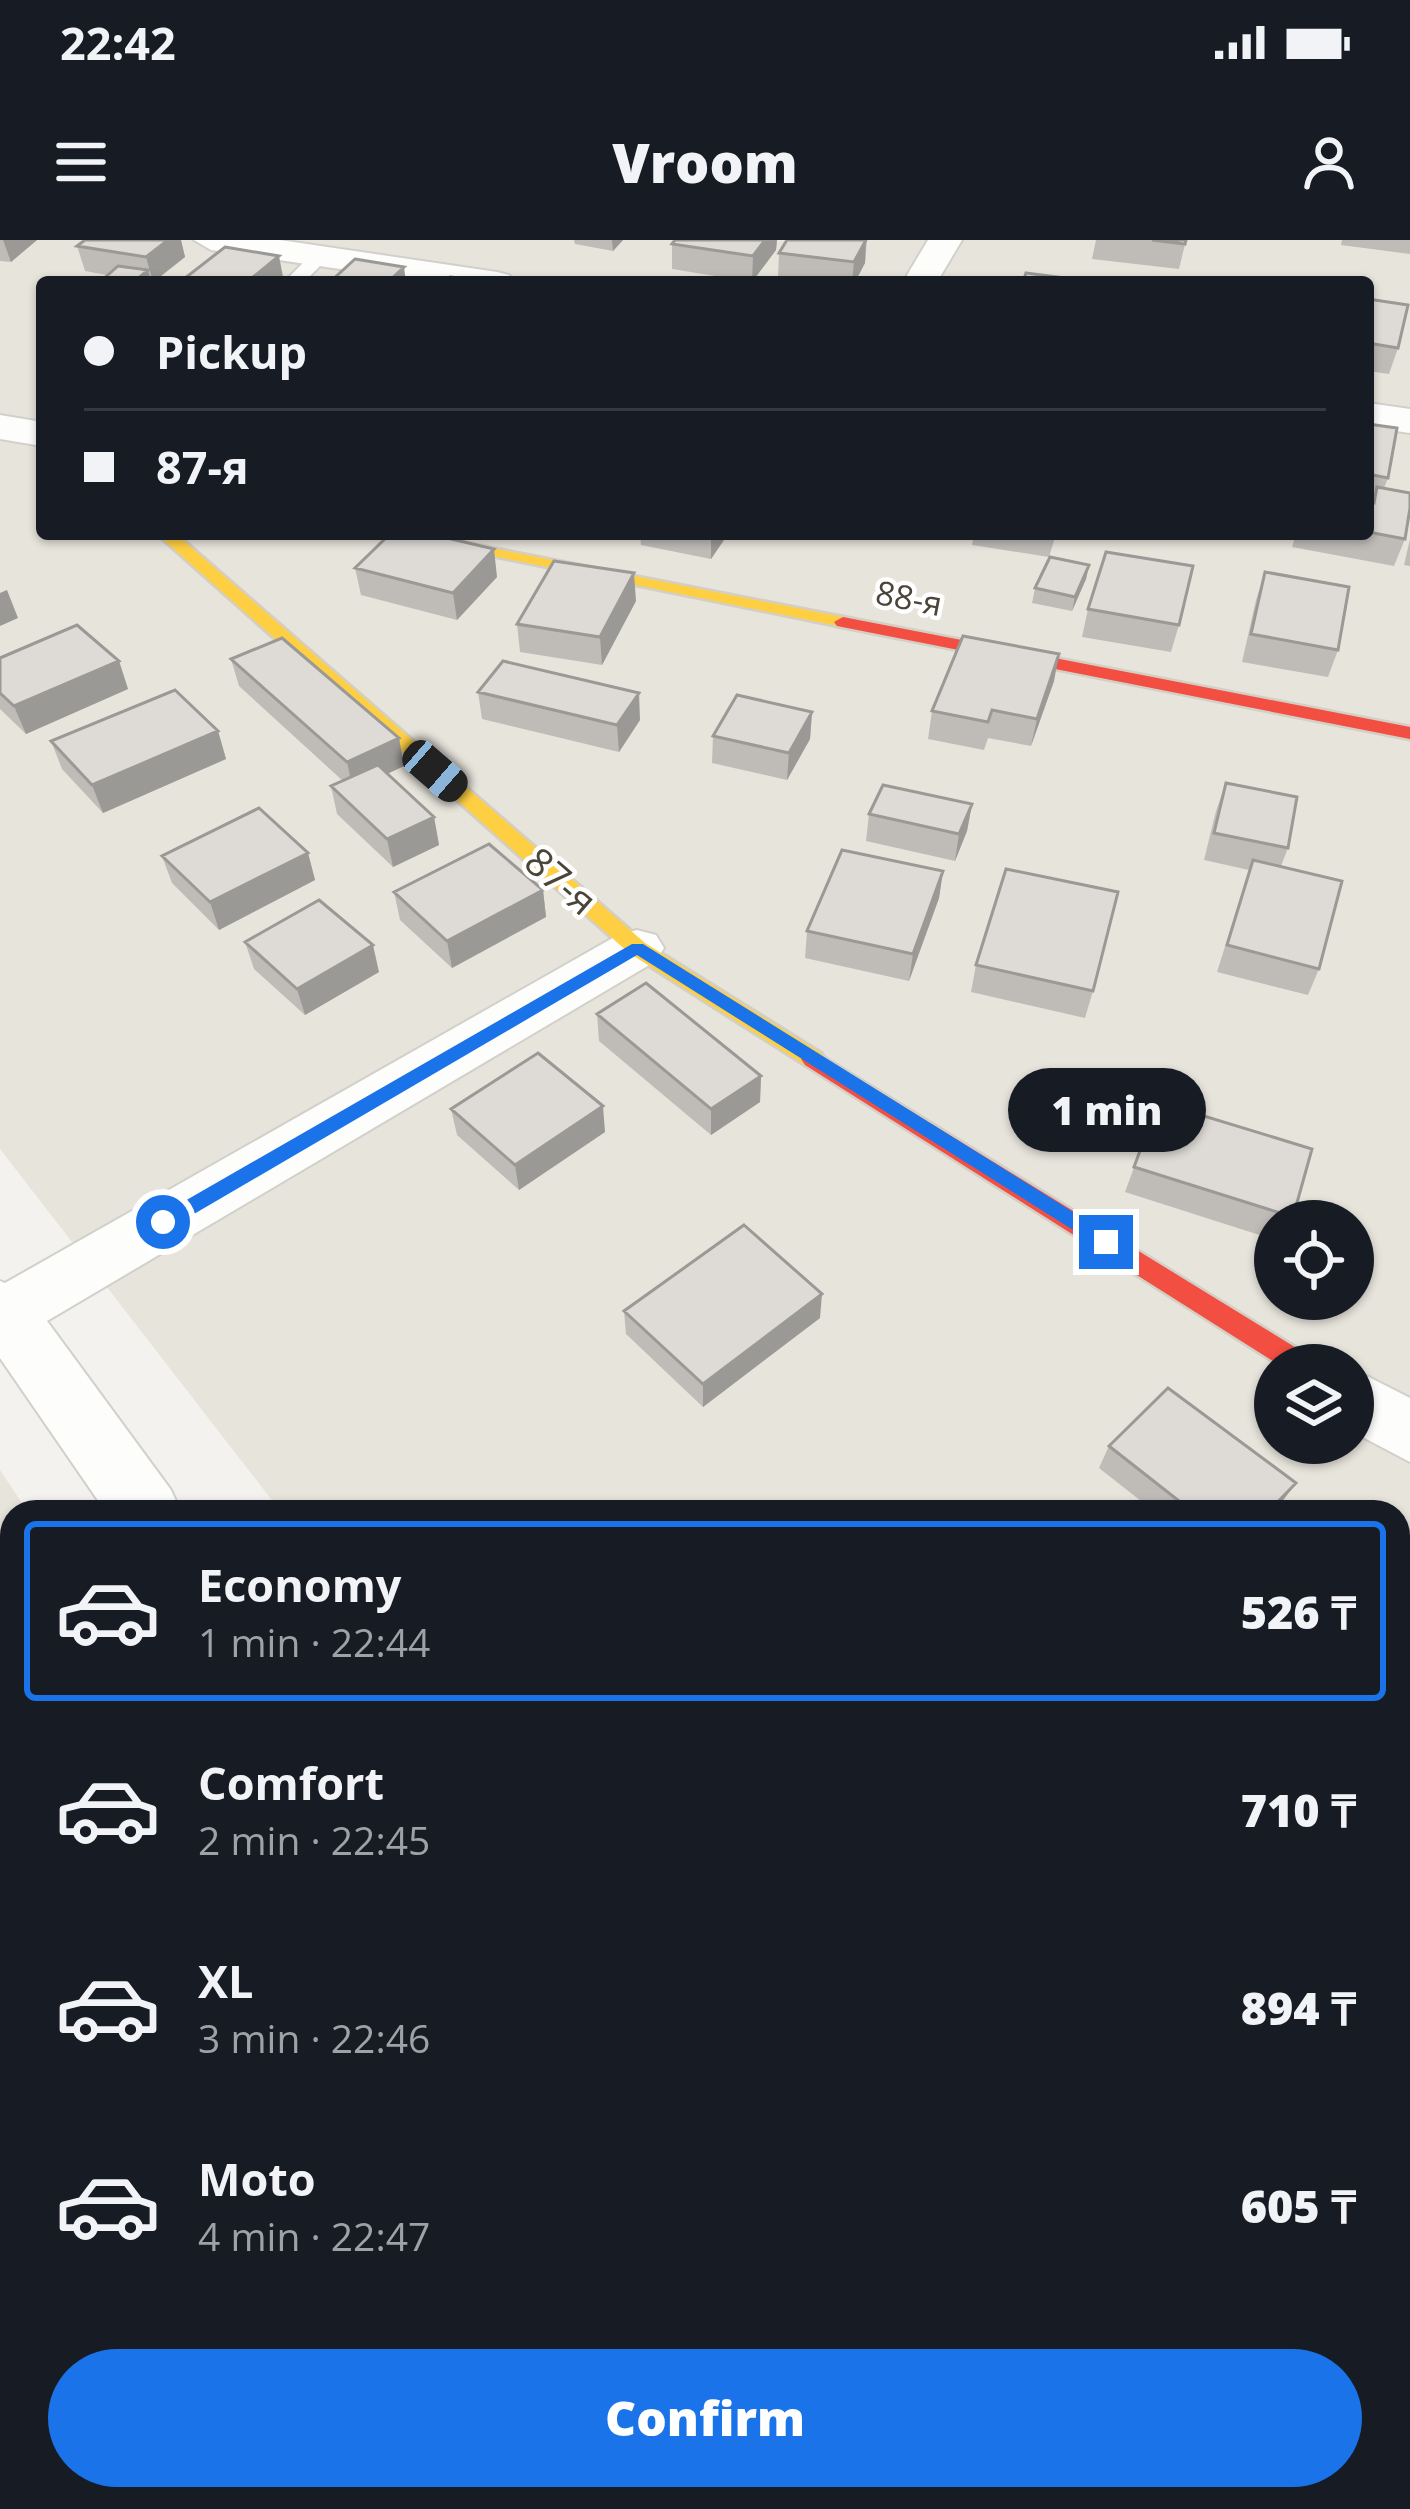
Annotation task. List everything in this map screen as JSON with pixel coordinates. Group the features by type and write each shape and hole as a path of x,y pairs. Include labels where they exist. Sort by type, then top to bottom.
{"street":[{"path":"211,240 450,276"},
{"path":"924,276 945,240"},
{"path":"1374,416 1410,421"},
{"path":"0,427 36,433"},
{"name":"87-я","path":"173,540 637,948 1268,1344"},
{"name":"88-я","path":"425,540 1410,733"},
{"path":"138,1500 3,1310 637,948"},
{"path":"1374,1410 1410,1433"}],"shaded area":[{"path":"0,240 1410,240 1410,1500 272,1500 0,1149"},
{"path":"0,1470 20,1500 0,1500"}],"building":[{"path":"85,240 168,240 146,257 77,246"},
{"path":"675,240 765,240 753,256 672,244"},
{"path":"787,240 866,240 854,262 779,253"},
{"path":"225,247 279,256 254,276 188,276"},
{"path":"355,259 404,267 394,276 337,276"},
{"path":"118,266 148,270 141,276 107,276"},
{"path":"1374,300 1408,305 1398,348 1374,344"},
{"path":"1374,425 1397,428 1388,478 1374,475"},
{"path":"1377,487 1410,493 1405,539 1374,533"},
{"path":"384,540 456,540 494,549 453,593 355,568"},
{"path":"1106,552 1193,566 1179,625 1088,609"},
{"path":"1050,557 1089,565 1075,597 1035,588"},
{"path":"554,561 634,573 600,637 517,624"},
{"path":"1265,572 1349,587 1338,650 1251,634"},
{"path":"77,625 119,661 14,706 0,693 0,658"},
{"path":"963,636 1059,654 1037,719 992,710 988,722 932,711"},
{"path":"282,638 399,738 347,762 231,659"},
{"path":"503,661 639,693 617,725 478,692"},
{"path":"175,690 218,731 92,785 51,741"},
{"path":"737,695 812,712 789,753 713,736"},
{"path":"378,765 434,817 387,839 331,786"},
{"path":"1226,783 1297,797 1288,848 1214,833"},
{"path":"883,785 972,804 959,834 869,814"},
{"path":"259,808 308,853 210,902 162,856"},
{"path":"489,844 543,890 447,941 394,892"},
{"path":"842,850 943,871 913,954 807,931"},
{"path":"1253,860 1342,881 1319,969 1227,945"},
{"path":"1006,869 1118,892 1093,991 976,965"},
{"path":"319,900 373,945 297,989 245,942"},
{"path":"646,983 761,1076 711,1109 597,1014"},
{"path":"538,1053 603,1106 515,1165 451,1109"},
{"path":"1158,1102 1312,1149 1298,1200 1254,1200 1254,1205 1134,1167"},
{"path":"744,1225 822,1294 703,1384 624,1311"},
{"path":"1168,1388 1254,1452 1254,1464 1270,1464 1296,1483 1280,1500 1178,1500 1109,1446"}],"traffic: slow":[{"path":"173,540 637,948 813,1059"},
{"path":"425,540 843,622"}],"traffic: jam":[{"path":"843,622 1410,733"},
{"path":"813,1059 1268,1344"}],"route":[{"path":"163,1222 637,948 1106,1242"}]}
